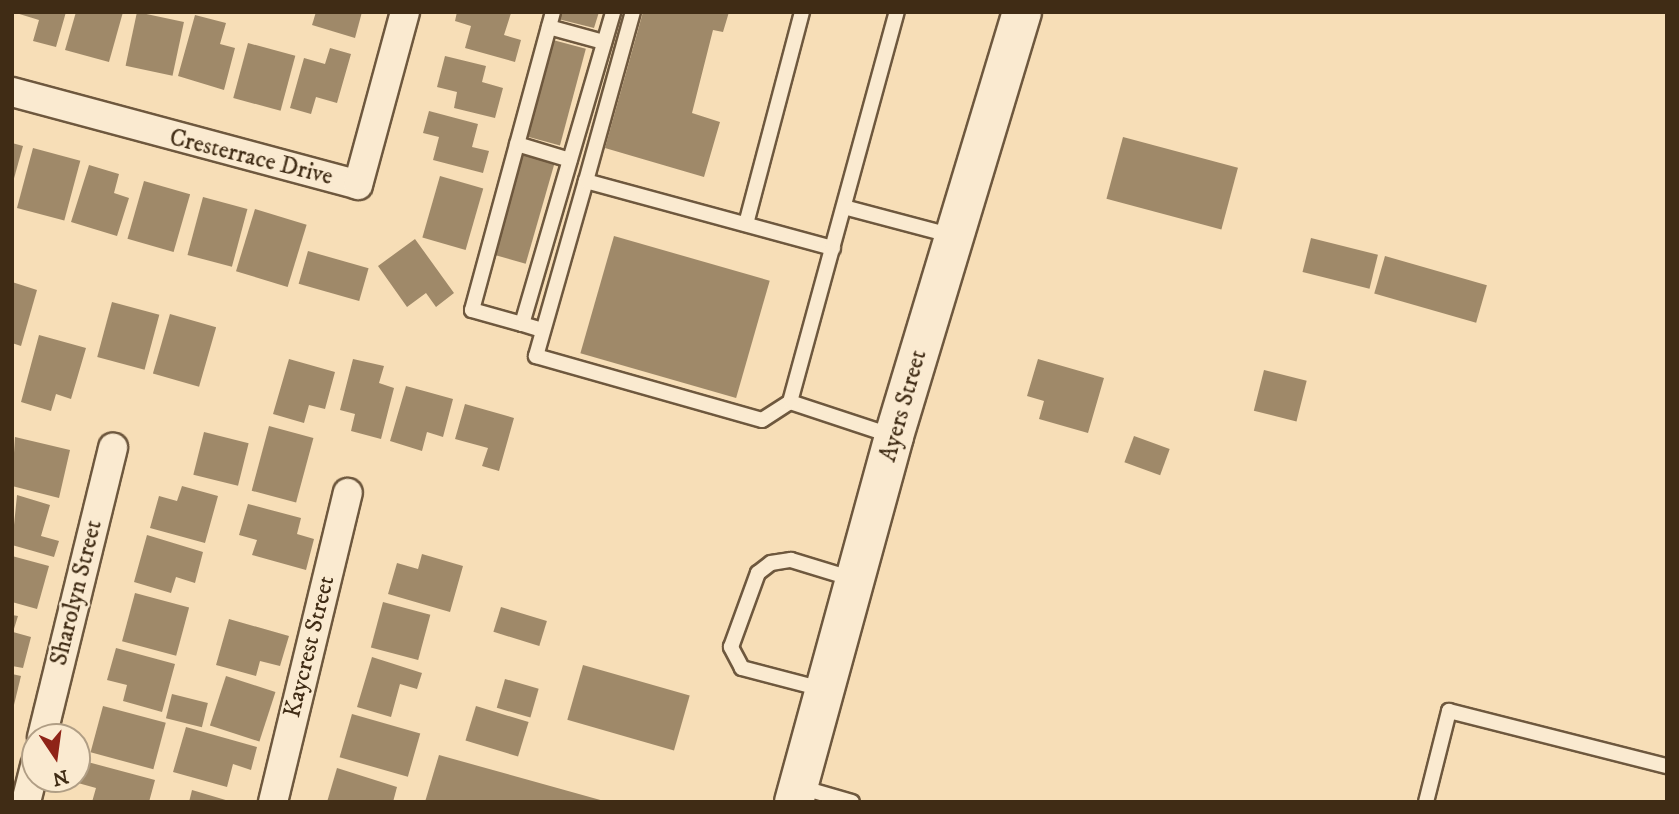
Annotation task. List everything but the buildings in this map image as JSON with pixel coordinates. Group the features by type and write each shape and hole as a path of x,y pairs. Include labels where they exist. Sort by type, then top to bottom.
{"main road":[{"name":"Ayers Street","path":"796,794 894,436 1022,12"}],"street":[{"name":"Cresterrace Drive","path":"12,92 358,185 405,12"},
{"name":"Sharolyn Street","path":"45,723 113,448"},
{"name":"Kaycrest Street","path":"273,802 348,493"}],"lane":[{"path":"522,324 613,12"},
{"path":"633,12 536,356 762,420 789,402 897,12"},
{"path":"746,224 802,12"},
{"path":"542,330 472,310 551,20 604,43"},
{"path":"517,144 570,160"},
{"path":"586,181 833,248"},
{"path":"844,207 955,236"},
{"path":"789,402 894,436"},
{"path":"825,689 742,668 731,647 758,573 771,563 791,560 854,580"},
{"path":"1426,802 1449,710 1667,766"},
{"path":"796,794 852,802"}]}
